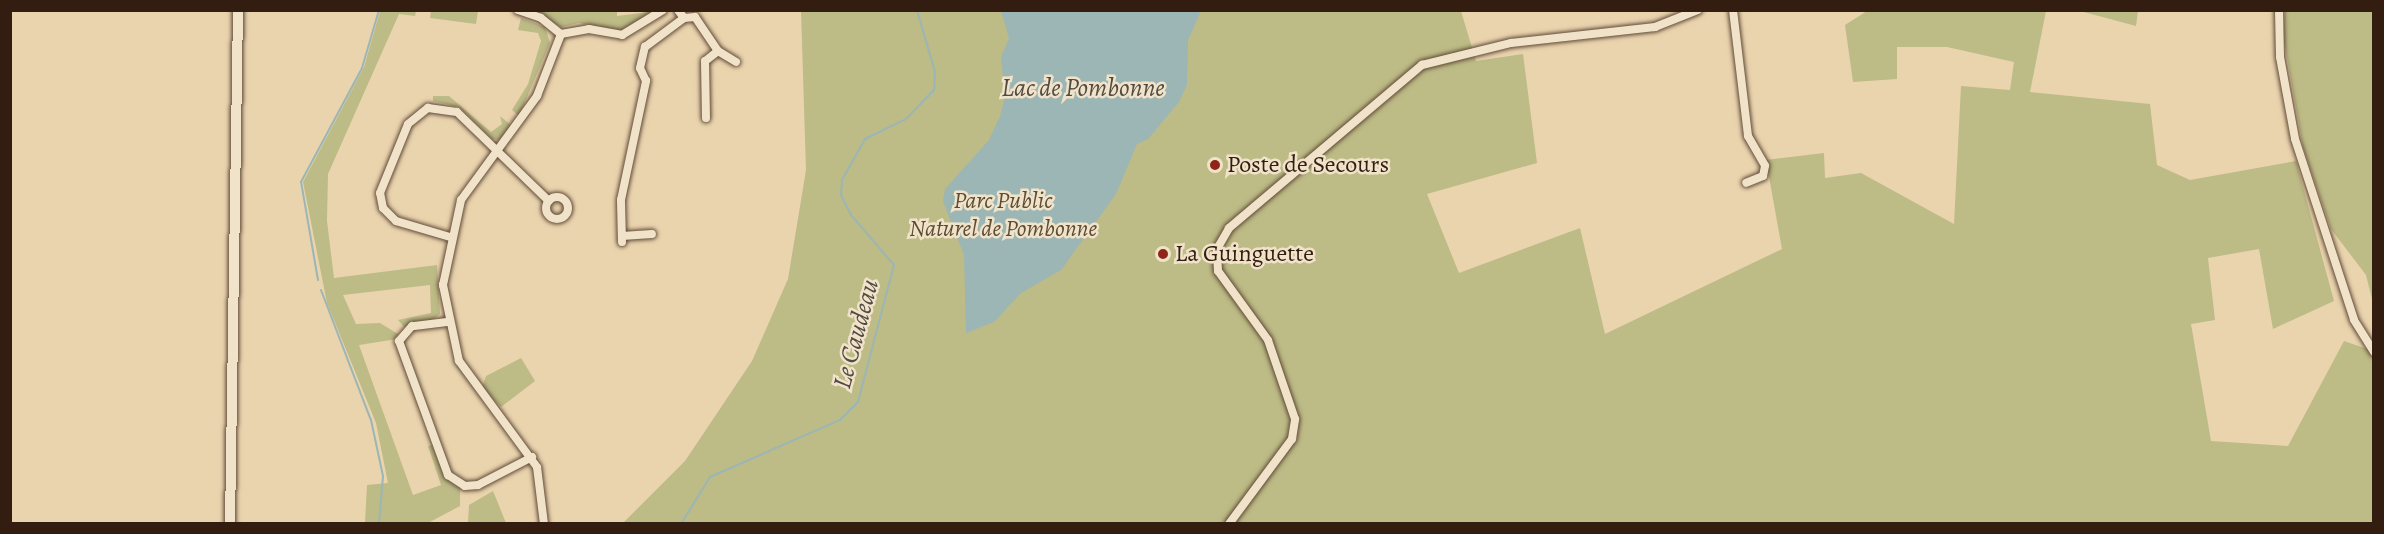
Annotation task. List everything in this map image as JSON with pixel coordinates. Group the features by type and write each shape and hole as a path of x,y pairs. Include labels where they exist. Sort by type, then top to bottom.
{"main road":[{"path":"230,524 238,10"}],"street":[{"path":"518,10 542,18 561,34"},
{"path":"561,34 589,29 622,35 663,10"},
{"path":"1229,524 1292,439 1295,419 1268,340 1218,271 1217,249 1229,228 1422,65 1511,43 1655,27 1698,10"},
{"path":"1733,10 1748,136 1766,166 1763,176 1746,183"},
{"path":"2279,10 2280,57 2295,139 2354,320 2373,352"},
{"path":"652,234 622,239 621,200 646,81 640,68 645,47 681,14 695,17 718,51 735,62"},
{"path":"544,524 544,496 532,457 471,382 447,322 443,285 450,237 461,200 495,150 537,96 561,34"},
{"path":"706,118 705,61 718,51"},
{"path":"450,237 396,221 383,208 380,193 408,124 414,115 440,105 457,112 549,201"},
{"path":"447,322 412,326 399,341 448,475 465,486 478,484 532,457"}],"green space":[{"path":"380,11 416,11 415,16 399,14 328,174 327,221 334,278 437,265 440,314 434,319 404,327 398,320 431,313 430,285 343,295 356,324 380,323 398,334 397,339 359,345 413,495 441,485 428,446 432,445 444,477 460,488 460,506 428,523 365,523 367,485 388,483 376,423 327,303 303,182 364,67"},
{"path":"431,11 478,11 476,24 430,18"},
{"path":"531,11 617,11 617,16 656,11 620,31 579,23 561,27"},
{"name":"Parc Public Naturel de Pombonne","path":"801,11 1461,11 1476,61 1523,54 1537,163 1427,194 1459,273 1580,228 1605,334 1782,249 1766,160 1824,153 1825,178 1861,173 1954,224 1961,86 2010,90 2014,62 1947,47 1897,47 1897,79 1853,82 1845,25 1867,11 2046,11 2030,92 2150,104 2157,165 2190,180 2296,161 2334,301 2273,329 2259,249 2208,258 2215,320 2191,324 2211,441 2288,446 2344,341 2373,351 2373,523 622,524 685,461 752,361 788,279 806,170"},
{"path":"2080,11 2138,11 2136,26"},
{"path":"2285,11 2373,11 2373,303 2366,275 2331,229 2303,147 2283,35"},
{"path":"521,18 545,27 550,43 519,116 512,110 528,84 541,41 538,33 518,30"},
{"path":"433,96 449,96 491,132 502,124 500,116 512,126 500,140 492,139 459,107 433,101"},
{"path":"521,358 535,381 501,407 482,388 486,376"},
{"path":"493,491 506,523 468,523 469,505"}],"water":[{"name":"Lac de Pombonne","path":"1001,11 1201,11 1188,40 1187,85 1179,102 1148,139 1137,144 1116,194 1061,270 1021,293 994,322 966,333 964,255 943,201 945,189 989,140 1000,116 1005,97 1001,57 1009,38"}],"waterway":[{"path":"318,280 301,182 362,68 379,10"},
{"name":"Le Caudeau","path":"681,524 710,477 840,420 858,402 894,265 851,215 841,195 842,180 865,139 906,119 934,90 935,72 917,10"},
{"path":"321,290 371,420 383,476 379,524"}],"place":[{"name":"Poste de Secours","path":"1215,165"},
{"name":"La Guinguette","path":"1163,254"}]}
